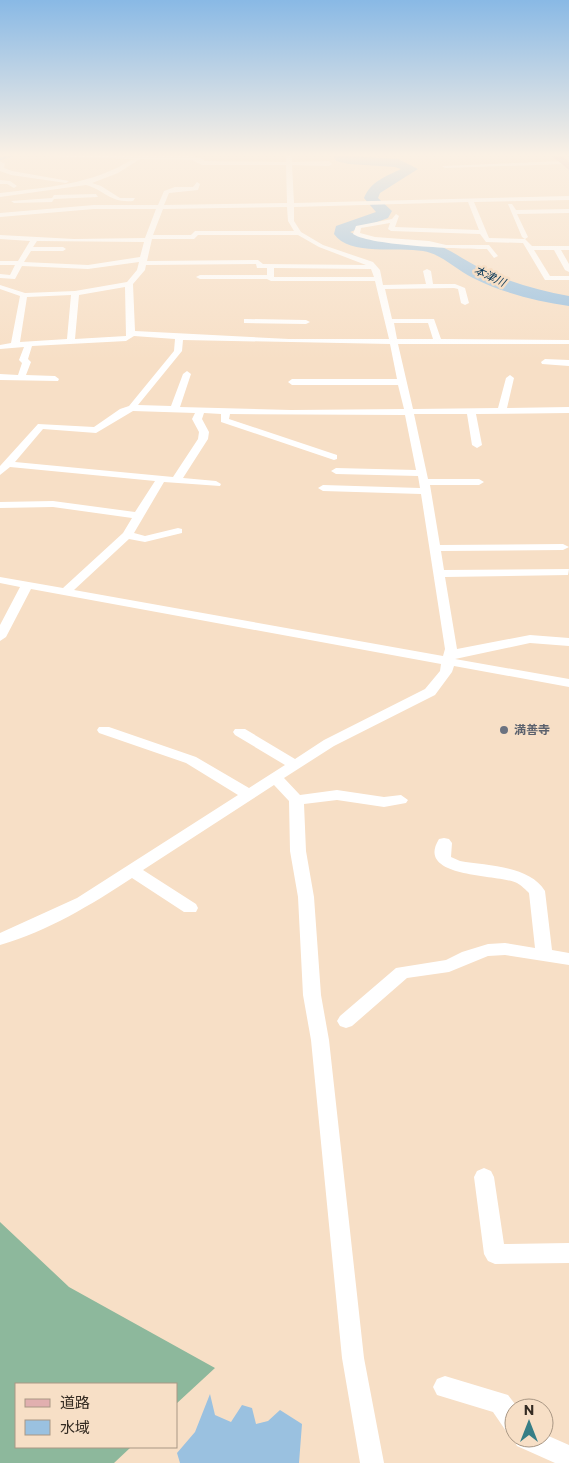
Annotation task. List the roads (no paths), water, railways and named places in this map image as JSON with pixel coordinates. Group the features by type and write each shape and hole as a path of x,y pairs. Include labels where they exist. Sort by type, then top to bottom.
{"street":[{"path":"0,287 24,295 75,293 129,284 141,270 142,261 155,223"},
{"path":"0,939 29,928 83,902 295,766 329,742 430,692 446,672 451,657 436,548 394,343 374,267 360,259 309,241 299,233 292,223"},
{"path":"378,223 358,227 356,234 375,239 429,243 446,247 489,247 494,256"},
{"path":"394,223 391,229 483,232"},
{"path":"479,223 486,240 525,241 548,278 569,278"},
{"path":"519,223 525,237"},
{"path":"0,237 74,240 149,239 194,237 195,233 299,233"},
{"path":"0,276 12,277 23,264 28,249 35,238"},
{"path":"534,248 569,248"},
{"path":"556,248 565,257 568,267"},
{"path":"28,249 63,249"},
{"path":"0,263 46,267 88,267 142,261 258,262 260,266 374,267"},
{"path":"269,277 270,266"},
{"path":"40,274 46,267"},
{"path":"427,271 430,286"},
{"path":"200,277 269,277 461,288 465,303"},
{"path":"0,347 29,343 126,339 130,337 131,333 129,284"},
{"path":"71,342 75,293"},
{"path":"15,344 24,295"},
{"path":"389,321 431,321 438,342"},
{"path":"131,333 179,337 306,322"},
{"path":"243,328 394,343 567,342 569,352"},
{"path":"132,408 150,383 178,351 179,337"},
{"path":"21,378 27,362 23,360 29,343"},
{"path":"545,362 569,363"},
{"path":"174,410 187,374"},
{"path":"0,377 55,379"},
{"path":"502,410 510,378"},
{"path":"292,382 402,382"},
{"path":"0,472 41,426 96,430 123,411 132,408 226,412 569,410"},
{"path":"176,480 203,439 204,432 197,419 200,411"},
{"path":"471,411 477,445"},
{"path":"226,412 224,420 334,457"},
{"path":"8,464 216,484"},
{"path":"336,470 424,482"},
{"path":"65,592 127,535 161,479"},
{"path":"323,488 424,482 479,482"},
{"path":"0,505 53,504 139,516"},
{"path":"127,535 145,540 178,530"},
{"path":"436,548 563,547"},
{"path":"440,574 568,572"},
{"path":"0,580 451,657 569,683"},
{"path":"0,588 21,584"},
{"path":"0,637 21,584"},
{"path":"451,657 530,638 569,642"},
{"path":"104,730 191,760 249,795"},
{"path":"240,732 295,766"},
{"path":"276,778 296,800 298,851 306,896 312,995 320,1040 353,1358 372,1463"},
{"path":"296,800 336,795 384,802 401,800"},
{"path":"444,843 443,858 456,866 522,878 537,891 544,956"},
{"path":"133,871 190,908"},
{"path":"346,1021 402,972 449,966 468,956 488,950 505,950 569,959"},
{"path":"484,1178 495,1254 569,1254"},
{"path":"445,1387 500,1403 504,1409"},
{"path":"548,1448 569,1457"}],"water":[{"path":"210,1394 215,1415 231,1422 242,1405 252,1408 256,1424 268,1421 280,1410 302,1424 299,1463 180,1463 177,1453 195,1432"}],"waterway":[{"name":"本津川","path":"359,223 342,229 342,234 351,239 371,244 414,245 432,248 446,254 478,274 500,283 522,291 569,301"}],"place":[{"name":"満善寺","path":"504,730"}]}
